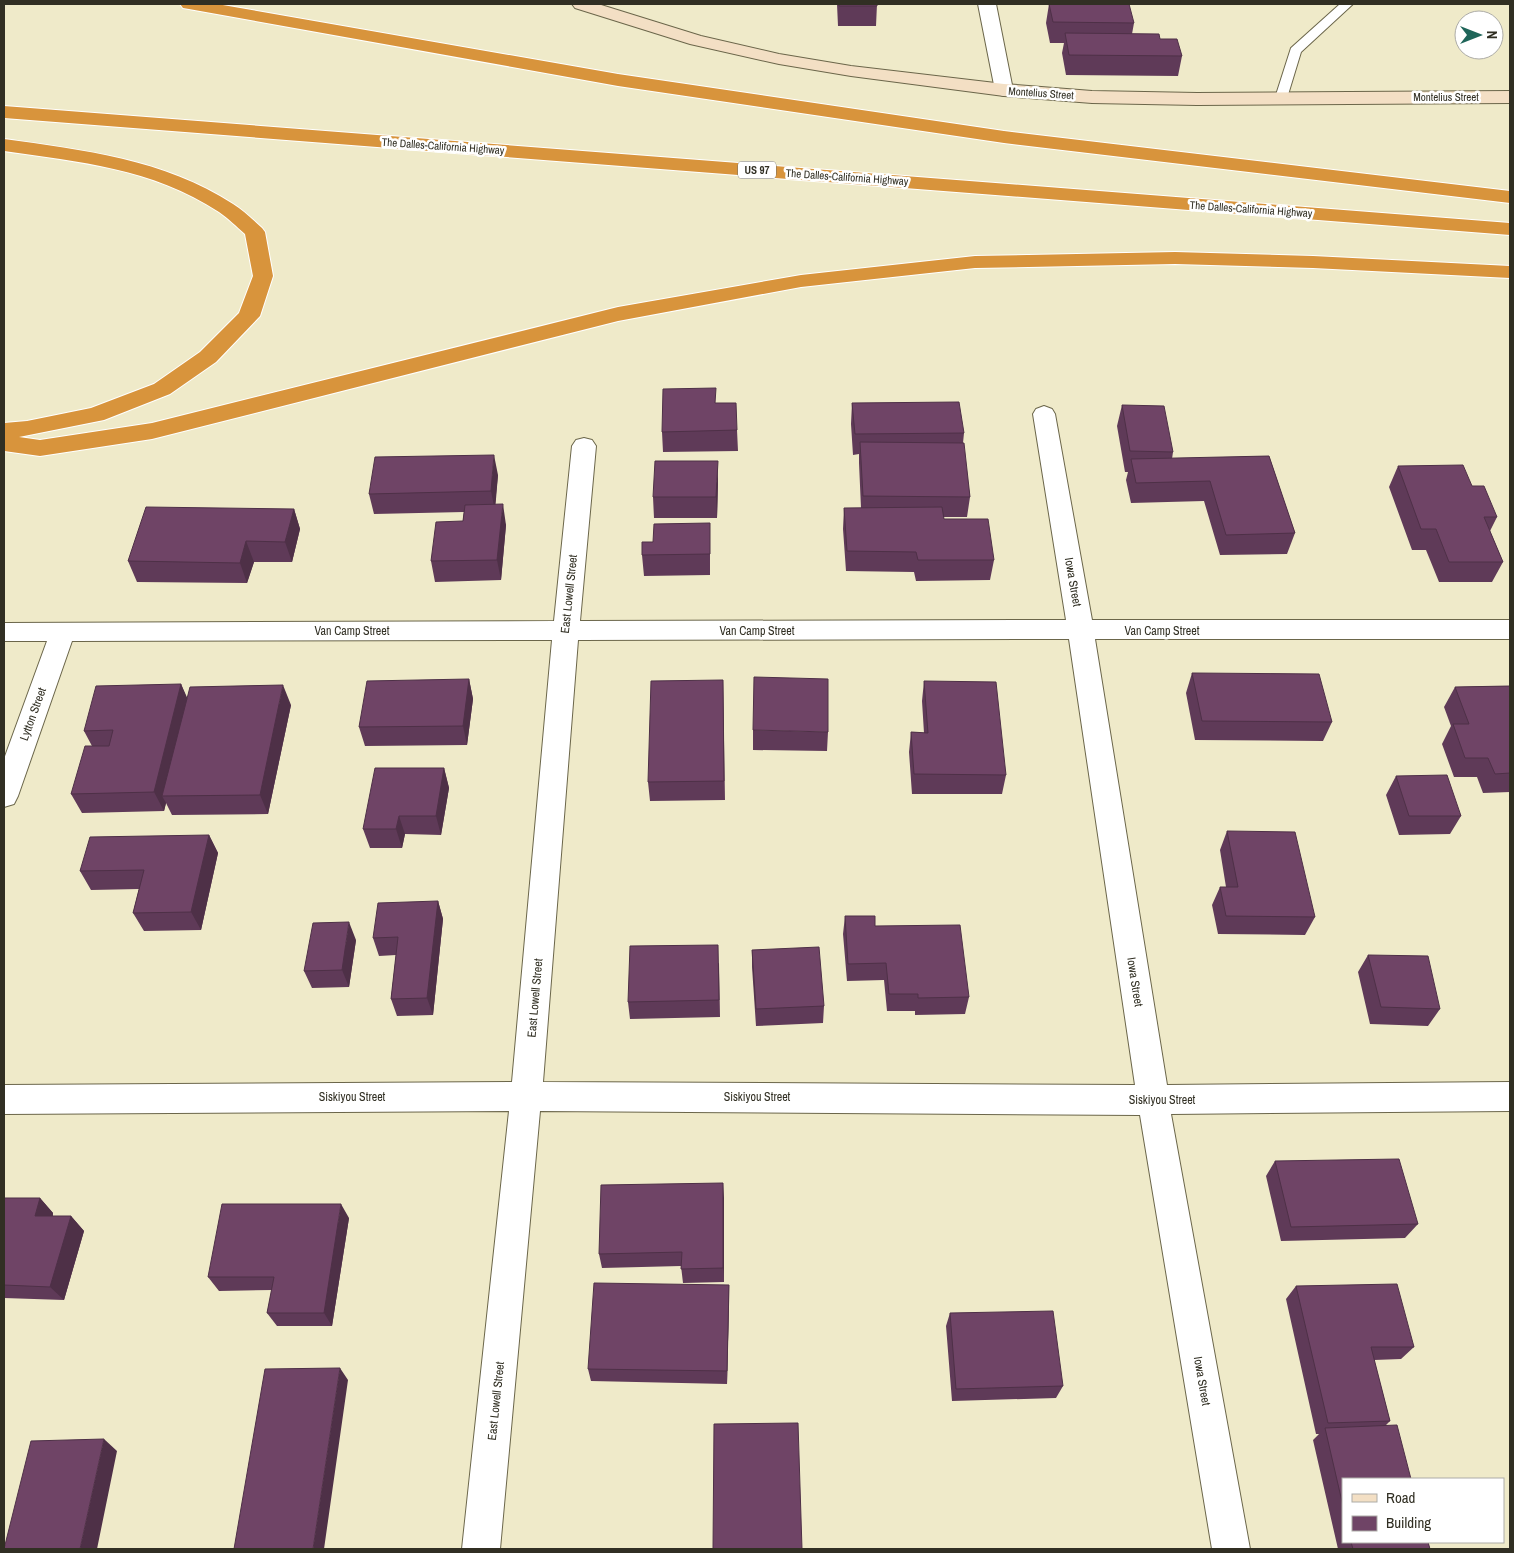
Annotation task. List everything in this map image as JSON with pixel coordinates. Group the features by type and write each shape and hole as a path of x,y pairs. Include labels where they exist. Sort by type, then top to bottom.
{"highway":[{"path":"189,4 618,80 895,121 1014,138 1510,197"},
{"name":"The Dalles-California Highway","path":"4,112 1510,229"},
{"path":"4,145 94,158 169,178 226,208 255,232 263,276 249,316 208,357 162,389 96,415 27,429 4,431"},
{"path":"4,443 40,448 152,431 618,314 801,281 975,262 1175,258 1313,262 1510,272"}],"street":[{"name":"Montelius Street","path":"581,4 696,40 779,59 851,71 1004,90 1092,97 1196,99 1510,97"},
{"path":"987,4 1004,90"},
{"name":"Iowa Street","path":"1044,414 1081,631 1154,1100 1231,1549"},
{"name":"East Lowell Street","path":"481,1549 526,1096 566,630 584,446"},
{"name":"Van Camp Street","path":"4,632 1510,629"},
{"name":"Lytton Street","path":"4,796 63,632"},
{"name":"Siskiyou Street","path":"4,1099 526,1096 1154,1100 1510,1097"}],"lane":[{"path":"1281,98 1295,51 1347,4"}],"building":[{"path":"839,4 877,4 877,6 839,6"},
{"path":"1049,4 1129,4 1134,23 1053,22"},
{"path":"1065,33 1159,34 1160,39 1177,39 1182,56 1069,55"},
{"path":"716,388 715,403 736,403 737,430 662,432 663,389"},
{"path":"959,402 964,433 855,434 852,403"},
{"path":"1122,405 1164,406 1173,452 1130,451"},
{"path":"860,442 964,443 970,497 863,496"},
{"path":"494,455 491,491 369,494 375,457"},
{"path":"1269,456 1295,533 1226,535 1210,481 1136,483 1131,459"},
{"path":"655,461 718,461 716,497 653,497"},
{"path":"1463,465 1472,486 1484,486 1497,517 1484,517 1503,562 1449,562 1436,529 1421,529 1398,466"},
{"path":"503,504 497,560 431,561 436,522 463,521 465,505"},
{"path":"146,507 294,509 285,542 246,541 240,563 128,561"},
{"path":"942,507 944,519 988,519 994,560 918,560 916,552 847,551 844,508"},
{"path":"710,523 710,554 642,555 642,542 653,542 654,524"},
{"path":"1192,673 1319,674 1332,722 1202,721"},
{"path":"754,677 828,679 828,732 753,730"},
{"path":"469,679 463,726 359,727 367,681"},
{"path":"723,680 724,781 648,782 651,681"},
{"path":"924,681 996,682 1006,775 914,774 911,732 928,733"},
{"path":"181,684 154,792 71,794 85,746 109,746 113,730 84,731 96,686"},
{"path":"283,685 260,795 162,796 190,687"},
{"path":"1510,686 1510,773 1495,774 1488,758 1465,758 1453,724 1469,724 1455,687"},
{"path":"375,768 444,768 436,816 399,816 396,829 363,829"},
{"path":"1447,775 1461,816 1409,816 1396,776"},
{"path":"1227,831 1295,832 1315,917 1226,916 1220,887 1238,887"},
{"path":"209,835 191,912 133,913 144,870 80,871 90,837"},
{"path":"438,901 427,998 391,999 398,937 373,938 378,903"},
{"path":"845,916 875,916 875,926 960,925 969,997 918,998 918,994 889,994 886,963 848,964"},
{"path":"349,922 342,970 304,971 313,923"},
{"path":"718,945 719,1000 628,1002 630,946"},
{"path":"819,947 824,1006 756,1009 752,950"},
{"path":"1368,955 1428,956 1440,1009 1381,1007"},
{"path":"1399,1159 1418,1224 1291,1227 1275,1161"},
{"path":"723,1183 723,1268 681,1269 682,1252 599,1254 601,1185"},
{"path":"4,1198 40,1198 35,1216 71,1216 50,1287 4,1285"},
{"path":"222,1204 341,1204 324,1313 267,1313 274,1277 208,1277"},
{"path":"594,1283 729,1285 727,1371 588,1369"},
{"path":"1397,1284 1414,1347 1371,1347 1390,1421 1328,1423 1296,1286"},
{"path":"1053,1311 1063,1386 956,1389 950,1313"},
{"path":"340,1368 313,1549 234,1549 265,1369"},
{"path":"798,1423 802,1549 713,1549 714,1424"},
{"path":"1397,1425 1411,1478 1342,1478 1342,1502 1325,1428"},
{"path":"104,1439 80,1549 4,1549 31,1441"},
{"path":"1351,1543 1428,1543 1430,1549 1353,1549"}]}
